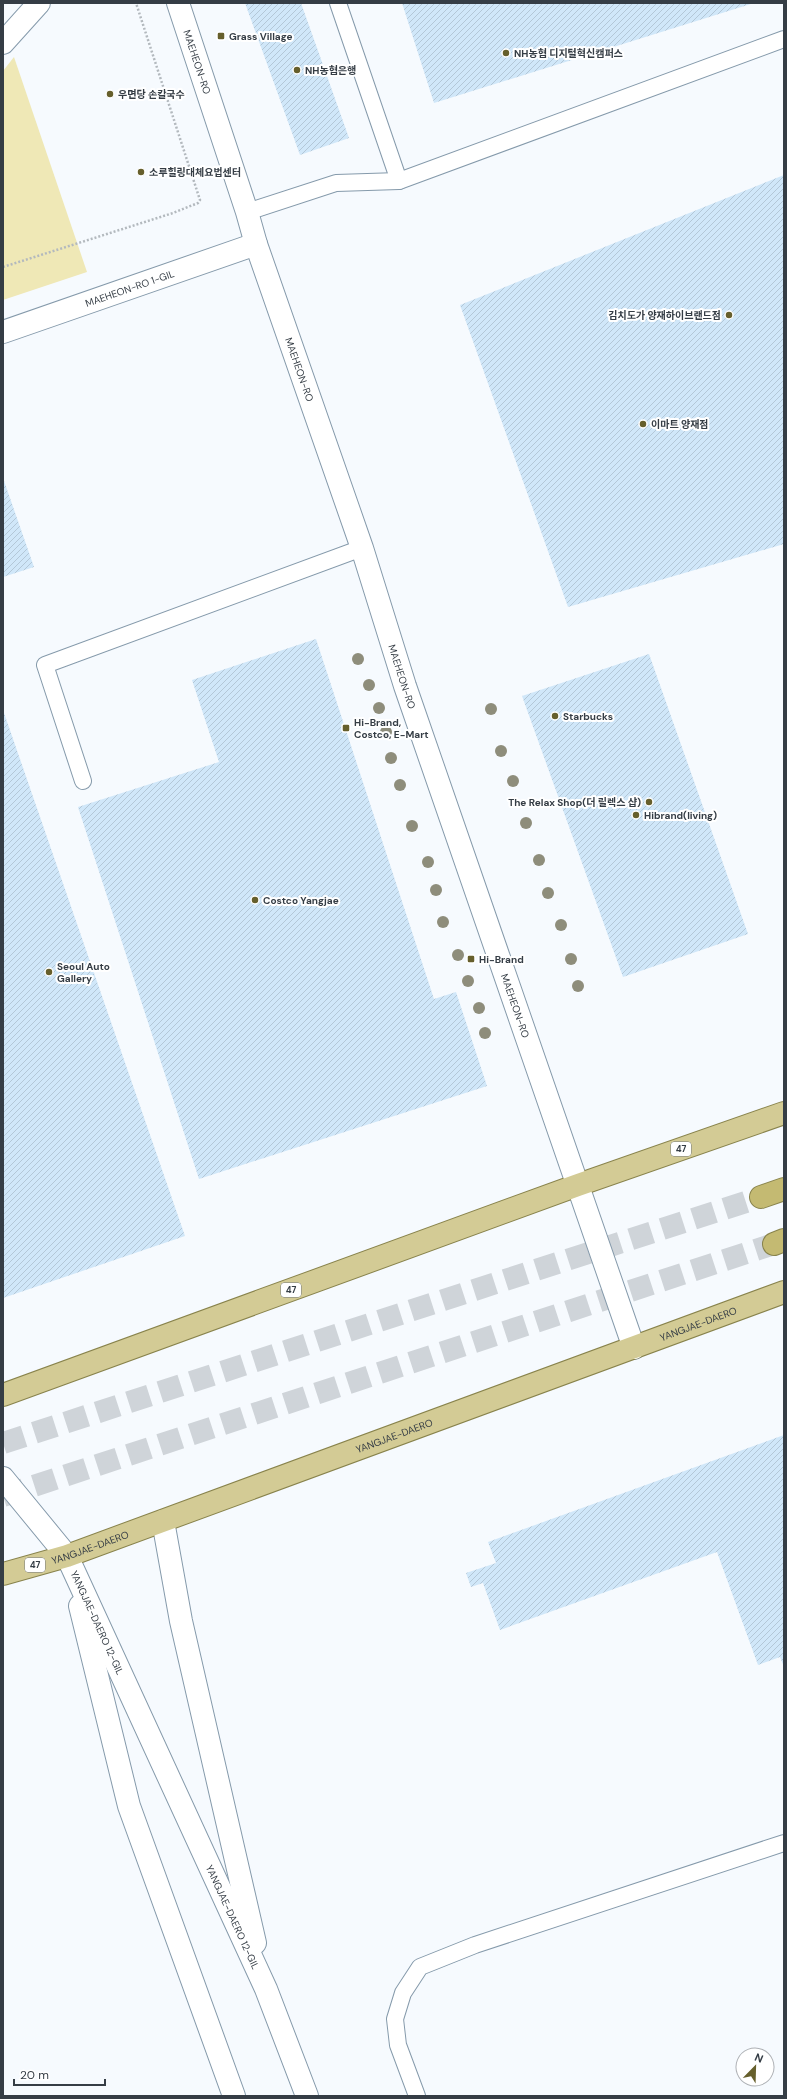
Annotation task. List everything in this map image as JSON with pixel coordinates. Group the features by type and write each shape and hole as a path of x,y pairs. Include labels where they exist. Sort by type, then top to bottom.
{"highway":[{"path":"761,1197 784,1189"}],"main road":[{"path":"3,43 39,3"},
{"name":"MAEHEON-RO","path":"178,3 248,212 256,244 362,548 405,686 634,1348"},
{"name":"MAEHEON-RO 1-GIL","path":"3,332 256,244"},
{"name":"47","path":"3,1395 578,1185 784,1113"},
{"name":"YANGJAE-DAERO","path":"3,1574 67,1556 784,1292"},
{"path":"3,1478 67,1556"},
{"path":"163,1521 181,1621 266,1988"},
{"name":"YANGJAE-DAERO 12-GIL","path":"67,1556 266,1988 307,2096"},
{"name":"YANGJAE-DAERO 12-GIL","path":"67,1556 129,1806 234,2096"}],"lane":[{"path":"338,3 399,181"},
{"path":"248,212 336,183 399,181 784,39"},
{"path":"84,781 45,665 362,548"},
{"path":"416,2096 398,2045 395,2019 403,1993 420,1968 475,1945 784,1843"}],"path":[{"path":"3,267 173,213 198,203 200,200 136,3"}],"shaded area":[{"path":"14,57 87,272 3,300 3,71"}],"building":[{"name":"NH농협은행","path":"245,3 301,3 349,138 300,155"},
{"name":"NH농협 디지털혁신캠퍼스","path":"402,3 754,3 434,103"},
{"name":"이마트 양재점","path":"784,175 784,544 568,607 460,305"},
{"path":"3,478 34,567 3,577"},
{"name":"Costco Yangjae","path":"316,639 434,999 456,992 487,1086 199,1179 78,807 219,762 192,680"},
{"name":"Hibrand(living)","path":"649,654 748,934 623,977 522,696"},
{"name":"Seoul Auto Gallery","path":"3,710 185,1236 3,1298"},
{"path":"784,1435 784,1667 780,1657 758,1665 717,1552 500,1630 483,1583 471,1587 466,1573 496,1563 488,1542"}],"tunnel":[{"path":"3,1443 761,1197"},
{"path":"3,1496 774,1244"}],"place":[{"name":"Grass Village","path":"221,36"},
{"name":"NH농협 디지털혁신캠퍼스","path":"506,53"},
{"name":"NH농협은행","path":"297,70"},
{"name":"우면당 손칼국수","path":"110,94"},
{"name":"소루힐링대체요법센터","path":"141,172"},
{"name":"김치도가 양재하이브랜드점","path":"729,315"},
{"name":"이마트 양재점","path":"643,424"},
{"name":"Starbucks","path":"555,716"},
{"name":"Hi-Brand, Costco, E-Mart","path":"346,728"},
{"name":"The Relax Shop(더 릴렉스 샵)","path":"649,802"},
{"name":"Hibrand(living)","path":"636,815"},
{"name":"Costco Yangjae","path":"255,900"},
{"name":"Hi-Brand","path":"471,959"},
{"name":"Seoul Auto Gallery","path":"49,972"}]}
